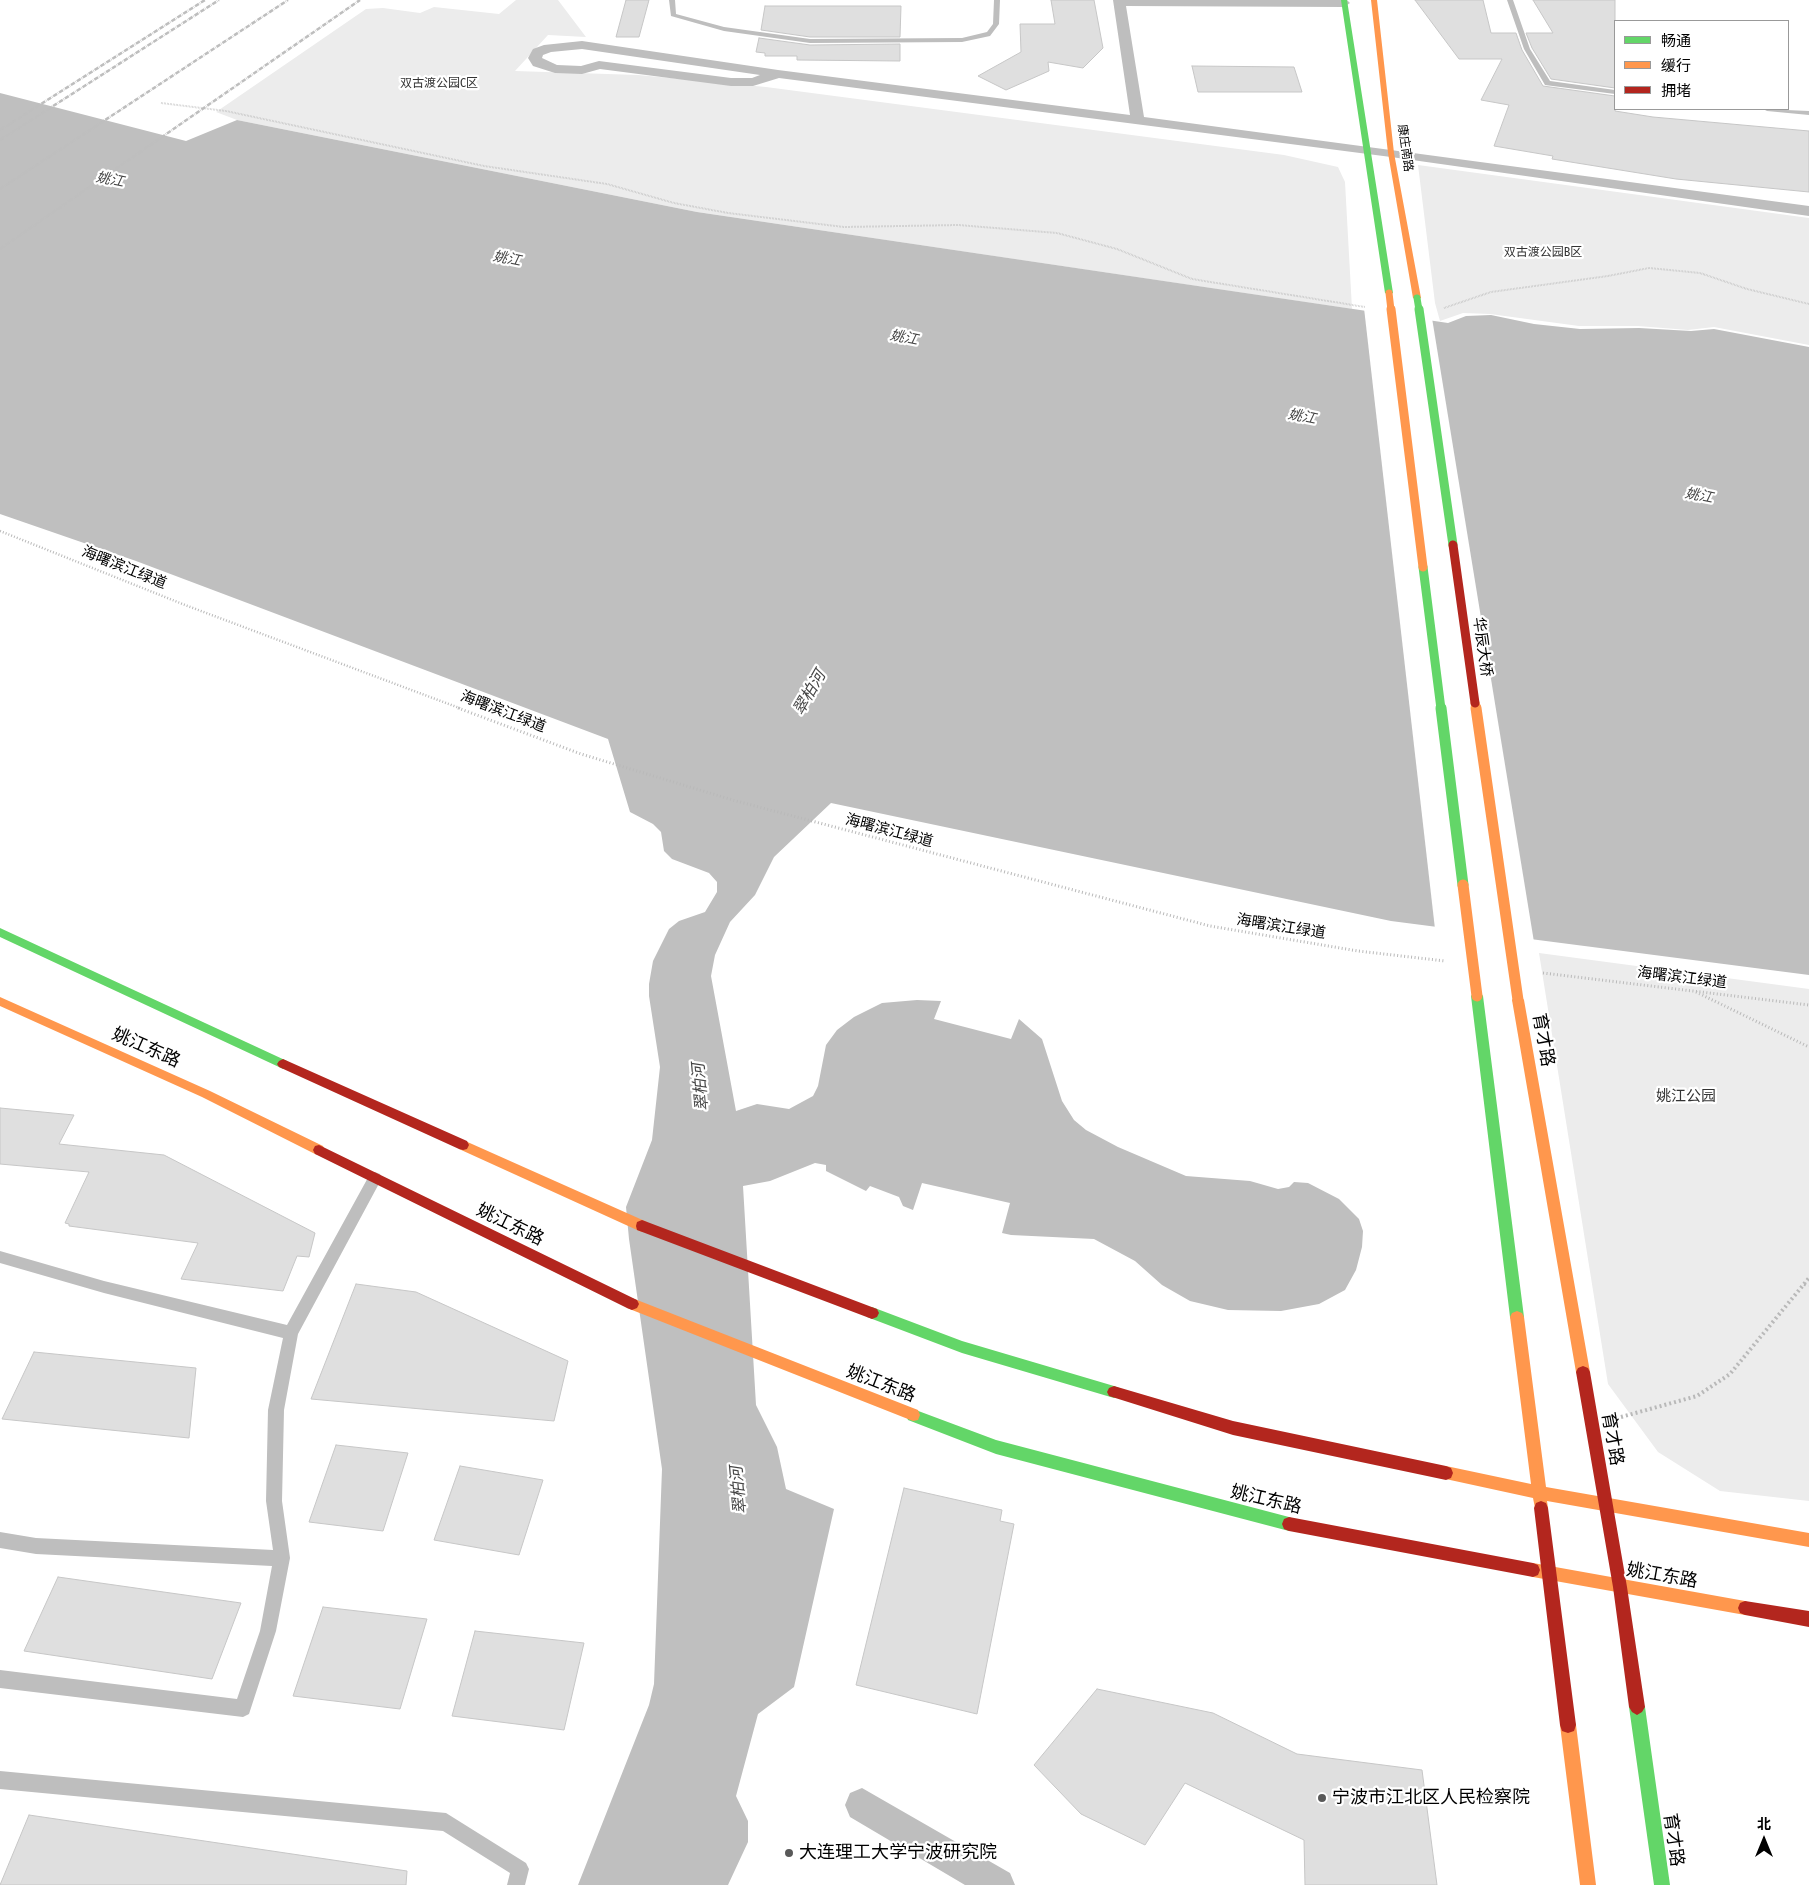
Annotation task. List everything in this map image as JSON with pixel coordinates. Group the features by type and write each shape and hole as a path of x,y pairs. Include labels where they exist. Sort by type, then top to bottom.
{"main road":[{"name":"康庄南路","path":"1374,0 1391,153 1417,298"},
{"path":"1344,1 1389,293 1588,1885"},
{"name":"华辰大桥","path":"1417,298 1518,1000"},
{"path":"0,932 198,1026 639,1225 962,1347 1233,1428 1540,1493 1809,1540"},
{"name":"育才路","path":"1518,1000 1620,1587 1662,1885"},
{"name":"姚江东路","path":"0,1001 206,1094 644,1310 996,1447 1265,1519 1620,1587 1809,1620"}],"street":[{"path":"1138,121 1119,1 1344,1"},
{"path":"778,74 753,82 732,82 599,64 582,70 556,69 538,63 536,58 538,52 549,48 582,45 778,74 1391,153 1458,164 1809,211"},
{"path":"862,1805 998,1885"}],"lane":[{"path":"672,0 673,15 724,30 810,41 962,40 990,34 996,24 997,0"},
{"path":"1510,0 1527,49 1548,83 1614,92"},
{"path":"1777,110 1809,113"},
{"path":"0,1679 243,1708 268,1631 282,1558 274,1501 276,1410 291,1333 375,1178"},
{"path":"0,1257 104,1288 291,1333"},
{"path":"0,1540 36,1546 282,1558"},
{"path":"0,1780 446,1822 520,1869 516,1885"}],"path":[{"path":"161,103 226,111 484,166 607,184 674,203 728,213 844,227 958,225 1057,233 1116,249 1192,279 1367,308"},
{"path":"1440,310 1491,292 1608,276 1649,268 1700,273 1747,289 1809,304"},
{"name":"海曙滨江绿道","path":"0,531 185,605 587,756 845,831 1210,926 1358,951 1454,962"},
{"name":"海曙滨江绿道","path":"1541,973 1809,1005"},
{"path":"1693,991 1809,1047"},
{"path":"1592,1424 1697,1396 1730,1374 1806,1285 1809,1278"}],"green space":[{"name":"双古渡公园C区","path":"516,0 558,0 586,37 548,35 515,71 638,75 766,87 1284,155 1338,167 1345,182 1352,309 697,212 237,120 216,112 366,9 383,8 420,13 434,7 499,14"},
{"name":"双古渡公园B区","path":"1418,165 1809,218 1809,345 1714,327 1688,330 1638,326 1579,326 1490,314 1463,313 1440,321 1435,303"},
{"name":"姚江公园","path":"1539,953 1809,989 1809,1501 1720,1491 1658,1452 1608,1384"}],"water":[{"path":"0,93 186,141 237,120 697,212 1448,323 1466,316 1491,315 1534,324 1580,329 1639,328 1691,331 1714,329 1809,347 1809,975 1391,921 831,803 774,857 755,895 730,922 715,955 711,976 736,1111 757,1104 789,1109 813,1096 818,1086 826,1045 837,1030 854,1017 882,1003 917,1000 941,1001 934,1019 1011,1039 1019,1019 1042,1039 1062,1101 1074,1120 1086,1130 1118,1147 1186,1176 1250,1181 1278,1189 1289,1187 1294,1182 1308,1183 1339,1199 1359,1219 1363,1231 1362,1247 1356,1270 1345,1290 1319,1304 1281,1311 1228,1310 1190,1301 1162,1285 1135,1261 1094,1239 1002,1233 1010,1203 922,1183 913,1210 903,1206 899,1197 870,1186 866,1191 826,1171 826,1165 815,1163 770,1181 743,1186 756,1405 777,1447 786,1489 834,1509 794,1687 758,1714 736,1796 748,1821 748,1842 728,1885 578,1885 649,1705 654,1684 662,1469 626,1207 652,1140 660,1067 649,996 649,984 653,961 669,929 679,921 705,912 717,892 717,882 709,873 672,859 664,851 661,832 653,824 630,812 608,739 136,561 0,514"}],"pier":[{"path":"1364,308 1432,318 1534,942 1435,929"}],"building":[{"path":"626,0 649,0 639,37 616,37"},
{"path":"1051,0 1094,0 1103,48 1083,68 1048,62 1049,71 1006,90 978,76 1021,52 1020,24 1055,24"},
{"path":"1415,0 1483,0 1491,33 1516,33 1522,50 1543,86 1614,96 1615,111 1653,117 1809,131 1809,192 1676,179 1552,159 1553,156 1494,146 1509,105 1481,100 1502,59 1459,59"},
{"path":"1533,0 1615,0 1614,88 1551,79 1532,48 1526,33 1553,33"},
{"path":"765,6 901,6 900,37 810,37 761,30"},
{"path":"759,38 810,45 900,44 900,61 797,60 797,56 765,56 765,53 756,52"},
{"path":"1192,66 1294,67 1302,92 1198,92"},
{"path":"0,1108 74,1115 59,1144 164,1155 315,1233 309,1257 297,1256 283,1291 181,1279 198,1243 69,1226 69,1224 65,1223 89,1172 0,1164"},
{"path":"356,1284 416,1292 568,1361 554,1421 311,1399"},
{"path":"34,1352 196,1368 189,1438 2,1419"},
{"path":"336,1445 408,1453 383,1531 309,1522"},
{"path":"460,1466 543,1480 519,1555 434,1540"},
{"path":"904,1488 1002,1510 1000,1521 1014,1524 977,1714 856,1685"},
{"path":"58,1577 241,1603 212,1679 24,1651"},
{"path":"323,1607 427,1619 400,1709 293,1696"},
{"path":"475,1631 584,1643 564,1730 452,1716"},
{"name":"宁波市江北区人民检察院","path":"1097,1689 1213,1713 1297,1754 1422,1770 1437,1885 1305,1885 1304,1840 1185,1783 1145,1845 1081,1814 1034,1765"},
{"path":"29,1815 407,1871 406,1885 0,1885"}],"railway":[{"path":"0,130 205,0"},
{"path":"0,140 219,0"},
{"path":"0,189 288,0"},
{"path":"0,249 360,0"}],"traffic: fast":[{"path":"1344,0 1389,293"},
{"path":"1417,298 1453,545"},
{"path":"1423,567 1463,885"},
{"path":"0,932 283,1064"},
{"path":"1477,996 1517,1317"},
{"path":"872,1313 962,1347 1114,1392"},
{"path":"913,1415 996,1447 1289,1524"},
{"path":"1637,1707 1662,1885"}],"traffic: slow":[{"path":"1374,0 1391,153 1417,298"},
{"path":"1389,293 1423,567"},
{"path":"1475,703 1518,1000"},
{"path":"1463,885 1477,996"},
{"path":"1518,1000 1583,1372"},
{"path":"0,1001 206,1094 319,1150"},
{"path":"463,1145 642,1226"},
{"path":"632,1304 913,1415"},
{"path":"1517,1317 1541,1508"},
{"path":"1446,1473 1540,1493 1809,1540"},
{"path":"1533,1570 1745,1608"},
{"path":"1568,1725 1588,1885"}],"traffic: jam":[{"path":"1453,545 1475,703"},
{"path":"283,1064 463,1145"},
{"path":"319,1150 632,1304"},
{"path":"642,1226 872,1313"},
{"path":"1583,1372 1620,1587 1637,1707"},
{"path":"1114,1392 1233,1428 1446,1473"},
{"path":"1541,1508 1568,1725"},
{"path":"1289,1524 1533,1570"},
{"path":"1745,1608 1809,1619"}],"place":[{"name":"宁波市江北区人民检察院","path":"1322,1798"},
{"name":"大连理工大学宁波研究院","path":"789,1853"}],"water label":[{"name":"姚江","path":"110,180"},
{"name":"姚江","path":"507,259"},
{"name":"姚江","path":"904,338"},
{"name":"姚江","path":"1302,417"},
{"name":"姚江","path":"1699,496"},
{"name":"翠柏河","path":"810,693"},
{"name":"翠柏河","path":"701,1087"},
{"name":"翠柏河","path":"739,1490"}]}
